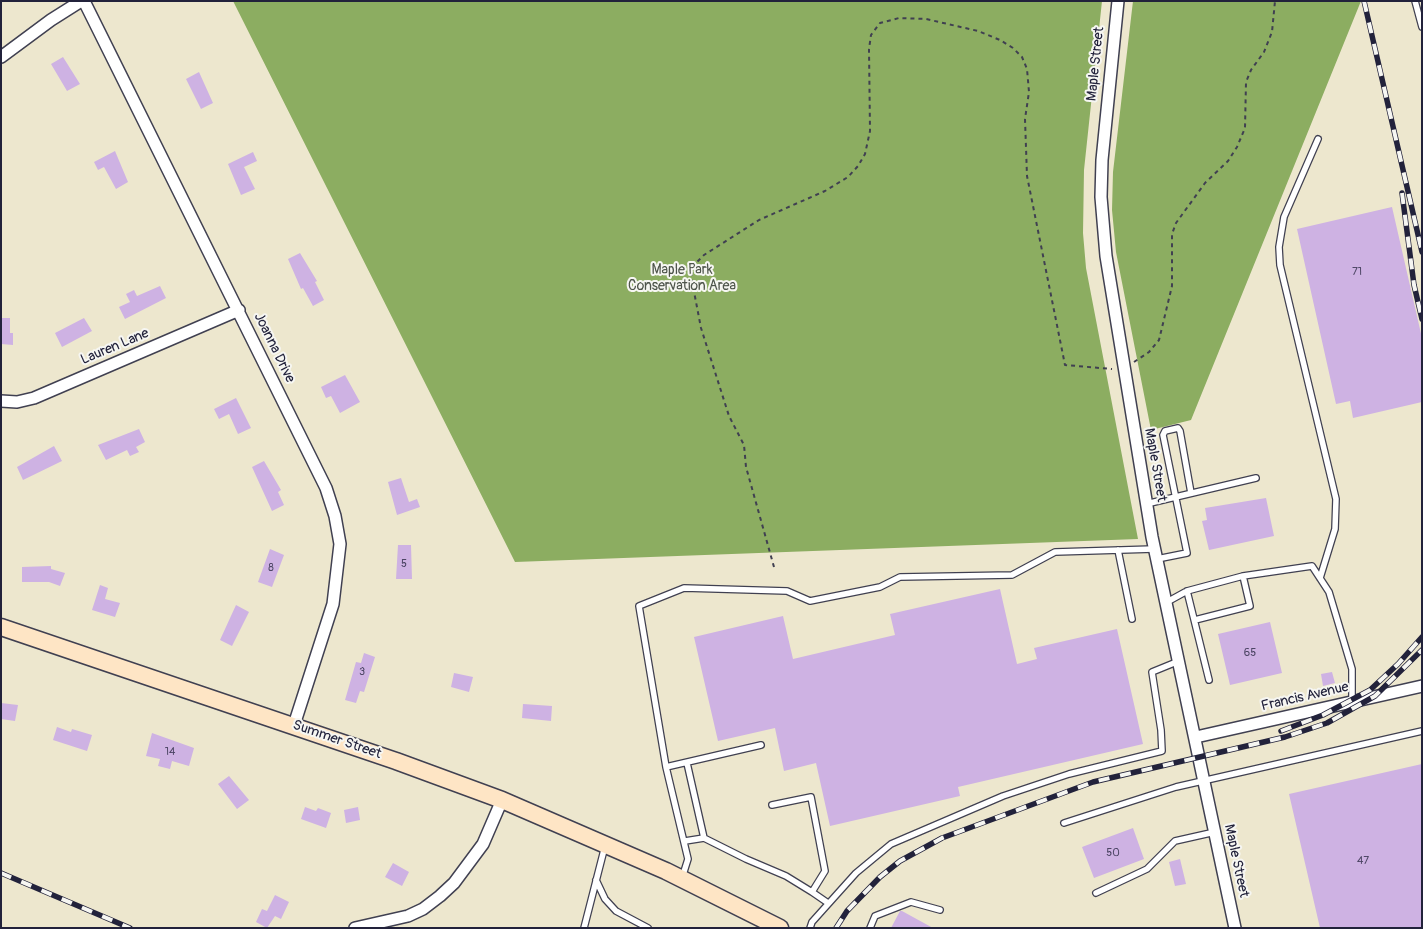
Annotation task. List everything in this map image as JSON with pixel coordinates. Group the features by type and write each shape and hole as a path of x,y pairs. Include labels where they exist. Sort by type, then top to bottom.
{"main road":[{"name":"Summer Street","path":"1,627 294,726 502,800 666,871 780,928"}],"street":[{"path":"1,57 51,20 82,1"},
{"name":"Joanna Drive","path":"82,1 239,310 326,488 338,531 338,574 333,604 294,726"},
{"name":"Maple Street","path":"1118,1 1104,126 1101,197 1106,256 1146,504 1235,928"},
{"name":"Lauren Lane","path":"1,401 17,402 34,398 239,310"},
{"name":"Francis Avenue","path":"1196,738 1422,686"},
{"path":"355,928 408,916 423,909 454,884 483,844 502,800"}],"lane":[{"path":"1415,1 1422,26"},
{"path":"1318,139 1284,217 1279,247 1280,265 1336,499 1335,529 1320,578"},
{"path":"682,879 688,859 666,768 639,606 684,588 787,590 810,601 880,587 900,577 1012,575 1054,552 1118,550 1156,554 1187,553 1163,435 1165,431 1176,429 1180,431 1191,493"},
{"path":"1146,504 1256,478"},
{"path":"1118,550 1132,619"},
{"path":"1166,602 1187,591 1244,576 1312,566 1329,592 1352,669 1352,701"},
{"path":"1195,620 1250,606 1244,576"},
{"path":"1187,591 1209,680"},
{"path":"810,928 812,922 856,872 891,844 1003,796 1059,777 1162,751 1161,730 1152,672 1179,661"},
{"path":"1064,823 1146,796 1422,731"},
{"path":"666,768 761,745"},
{"path":"687,763 704,838"},
{"path":"772,806 811,797 824,871 812,892"},
{"path":"1096,893 1147,869 1175,841 1214,832"},
{"path":"685,841 704,838 786,876 828,903"},
{"path":"584,928 606,844"},
{"path":"596,880 605,900 616,911 648,928"},
{"path":"870,928 875,916 911,902 940,910"}],"path":[{"path":"774,567 746,467 744,445 729,416 700,328 691,276 695,264 704,255 759,220 825,191 848,177 858,166 865,154 870,131 869,49 871,35 880,23 899,18 926,19 978,30 1000,40 1013,48 1022,57 1027,69 1029,92 1025,119 1027,176 1065,365 1124,370 1149,352 1159,340 1172,286 1172,234 1176,222 1205,183 1238,147 1245,128 1246,82 1264,52 1272,32 1275,1"}],"green space":[{"name":"Maple Park Conservation Area","path":"233,1 1102,1 1084,170 1083,233 1086,268 1138,539 515,562"},
{"path":"1133,1 1361,1 1191,420 1151,430 1116,252 1112,210 1113,172"}],"building":[{"path":"63,57 80,84 67,91 51,64"},
{"path":"199,72 213,103 201,109 186,79"},
{"path":"115,151 128,182 116,189 104,167 98,170 94,162"},
{"path":"253,152 257,161 244,167 255,189 241,195 228,164"},
{"path":"1392,207 1422,338 1422,402 1353,418 1350,401 1336,404 1297,229"},
{"path":"300,253 317,281 315,282 324,300 313,306 303,288 301,289 288,259"},
{"path":"160,286 166,298 125,319 119,307 130,302 126,294 134,290 137,296"},
{"path":"1,318 10,318 10,333 13,333 13,345 1,344"},
{"path":"84,318 92,331 62,347 55,333"},
{"path":"345,375 360,402 340,413 331,396 326,398 321,387"},
{"path":"236,398 251,428 238,434 229,414 219,419 214,409"},
{"path":"139,429 145,442 136,447 139,452 130,456 127,450 106,460 98,445"},
{"path":"54,446 62,461 23,480 17,467"},
{"path":"264,461 281,490 278,492 284,505 272,511 252,467"},
{"path":"401,478 409,502 417,499 420,507 397,515 388,482"},
{"path":"1266,498 1274,536 1209,550 1202,521 1207,520 1205,508"},
{"path":"398,545 411,545 412,579 396,579"},
{"path":"270,549 284,555 272,587 258,582"},
{"path":"51,566 51,569 65,573 60,586 49,582 22,582 22,567"},
{"path":"100,585 108,588 105,599 120,603 115,617 92,610"},
{"path":"1000,589 1017,664 1037,659 1034,648 1117,629 1143,744 958,787 960,796 830,826 816,763 784,771 775,728 718,741 694,637 783,616 793,659 895,635 890,614"},
{"path":"236,605 249,612 232,646 220,640"},
{"path":"1270,622 1282,673 1230,685 1218,634"},
{"path":"364,653 375,657 364,692 360,691 356,703 345,700 356,662 361,663"},
{"path":"1332,672 1335,683 1323,686 1321,674"},
{"path":"454,673 473,677 469,692 451,687"},
{"path":"1,703 18,705 15,721 1,719"},
{"path":"523,704 552,706 551,721 522,718"},
{"path":"57,727 71,732 72,729 92,735 87,751 53,740"},
{"path":"152,733 194,748 189,766 172,761 170,769 158,766 160,759 146,756"},
{"path":"1422,764 1422,928 1320,928 1289,794"},
{"path":"229,776 249,800 237,809 218,784"},
{"path":"305,807 316,811 318,808 331,813 326,828 301,819"},
{"path":"358,807 360,820 346,823 344,810"},
{"path":"1133,828 1144,859 1094,878 1082,847"},
{"path":"1180,859 1186,884 1175,886 1169,862"},
{"path":"393,863 409,872 402,886 385,877"},
{"path":"275,895 289,902 281,919 275,916 267,928 256,922 262,909 267,911"},
{"path":"900,911 902,911 933,928 891,928"}],"railway":[{"path":"1364,1 1422,252"},
{"path":"1402,193 1414,285 1422,319"},
{"path":"1281,731 1323,715 1370,690 1398,664 1422,637"},
{"path":"836,928 847,911 880,877 900,861 942,838 1093,782 1285,737 1327,723 1375,696 1422,650"},
{"path":"1,873 130,928"}]}
